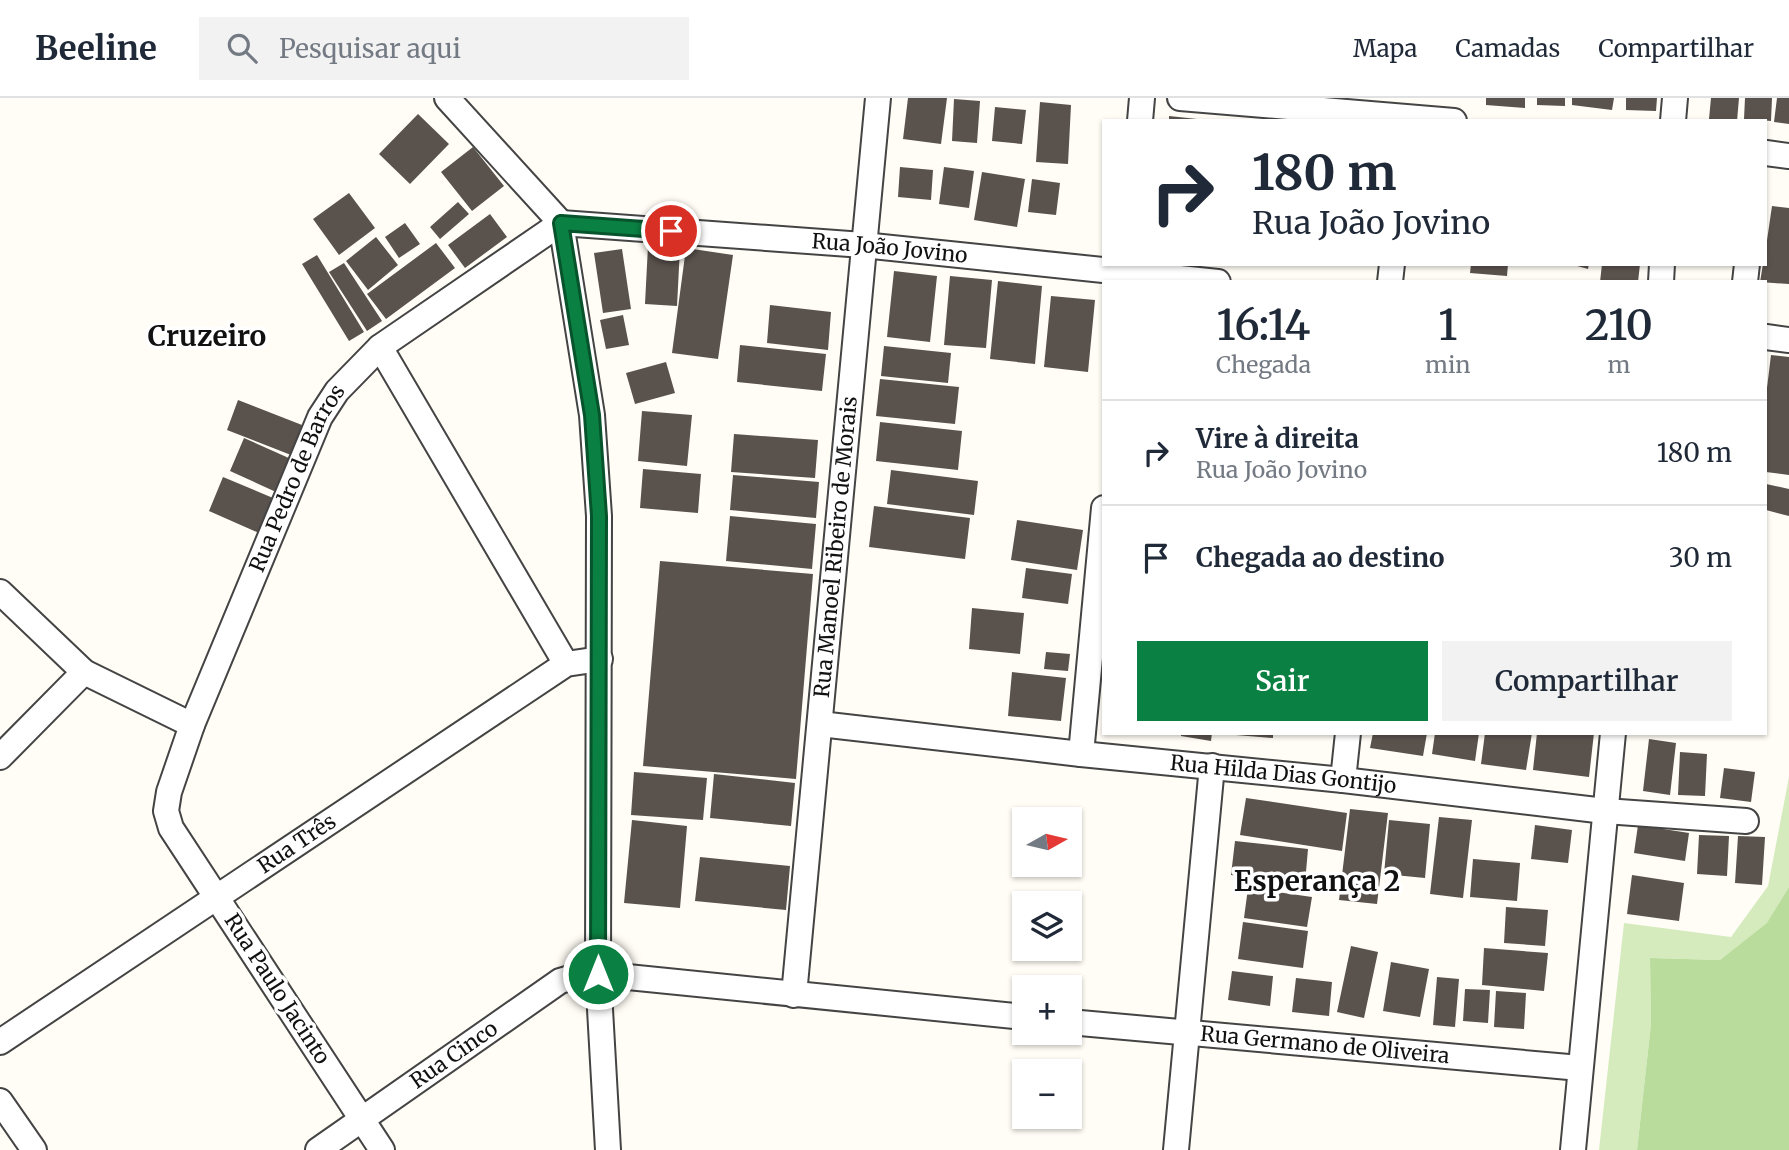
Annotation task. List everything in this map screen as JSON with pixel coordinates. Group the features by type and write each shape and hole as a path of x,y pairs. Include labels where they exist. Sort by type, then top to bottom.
{"street":[{"path":"447,98 561,223 592,415 599,516 598,974 608,1150"},
{"name":"Rua Manoel Ribeiro de Morais","path":"794,995 878,98"},
{"path":"1140,119 1142,98"},
{"path":"1180,98 1410,112 1444,119"},
{"path":"1673,119 1675,98"},
{"path":"1767,153 1789,156"},
{"name":"Rua João Jovino","path":"561,223 863,245 1199,280"},
{"name":"Rua Pedro de Barros","path":"171,828 166,811 169,792 192,725 320,416 337,391 380,347 561,223"},
{"path":"1767,337 1789,341"},
{"path":"380,347 566,664"},
{"path":"1081,754 1102,530"},
{"path":"0,592 84,672 192,725"},
{"name":"Rua Três","path":"0,1042 566,664 600,659"},
{"path":"0,757 84,672"},
{"name":"Rua Hilda Dias Gontijo","path":"820,724 1605,811 1746,821"},
{"path":"1343,780 1348,735"},
{"path":"1573,1150 1613,735"},
{"path":"1176,1150 1212,766"},
{"name":"Rua Paulo Jacinto","path":"171,828 382,1150"},
{"path":"598,974 1012,1016"},
{"name":"Rua Cinco","path":"318,1150 560,981 598,974"},
{"name":"Rua Germano de Oliveira","path":"1082,1022 1580,1068"},
{"path":"0,1101 34,1150"}],"green space":[{"path":"1789,777 1789,887 1768,923 1720,960 1650,958 1651,1024 1637,1150 1599,1150 1624,923 1731,937 1768,886"},
{"path":"1789,887 1789,1150 1637,1150 1651,1024 1650,958 1720,960 1767,923"}],"building":[{"path":"908,98 947,98 941,144 903,139"},
{"path":"1486,98 1525,98 1525,108 1486,105"},
{"path":"1537,98 1565,98 1565,106 1537,105"},
{"path":"1572,98 1614,98 1612,110 1572,105"},
{"path":"1626,98 1657,98 1656,111 1626,110"},
{"path":"1711,98 1739,98 1737,119 1709,119"},
{"path":"1745,98 1772,98 1771,121 1744,119"},
{"path":"1777,98 1789,98 1789,124 1774,122"},
{"path":"954,99 980,101 977,143 952,141"},
{"path":"1040,102 1071,105 1068,164 1036,162"},
{"path":"995,107 1026,110 1022,144 992,141"},
{"path":"418,114 449,144 410,184 379,154"},
{"path":"1169,116 1197,119 1169,119"},
{"path":"473,147 504,186 472,211 441,172"},
{"path":"900,167 933,170 931,200 898,197"},
{"path":"944,167 974,171 969,208 939,204"},
{"path":"982,172 1025,179 1017,227 974,220"},
{"path":"1032,179 1060,183 1056,215 1028,212"},
{"path":"349,193 375,228 339,255 313,219"},
{"path":"458,202 469,214 440,239 430,227"},
{"path":"1772,206 1789,208 1789,284 1760,280 1763,266 1767,266 1767,240"},
{"path":"490,214 507,237 465,268 448,245"},
{"path":"405,223 420,244 399,258 385,237"},
{"path":"376,237 398,265 368,290 346,261"},
{"path":"436,243 455,268 386,319 367,294"},
{"path":"648,246 680,248 677,306 645,304"},
{"path":"686,248 733,255 718,359 672,353"},
{"path":"622,249 631,309 603,313 594,253"},
{"path":"317,255 364,332 349,341 302,264"},
{"path":"344,263 382,321 367,331 329,272"},
{"path":"1471,266 1508,266 1507,276 1470,273"},
{"path":"1602,266 1640,266 1638,280 1600,280"},
{"path":"894,271 937,276 930,342 887,337"},
{"path":"950,276 992,280 986,348 944,345"},
{"path":"998,281 1042,286 1035,364 990,359"},
{"path":"1051,296 1095,300 1088,372 1044,367"},
{"path":"770,305 831,312 828,350 767,343"},
{"path":"623,315 629,345 606,349 600,320"},
{"path":"740,345 826,354 822,391 737,382"},
{"path":"884,346 951,353 948,383 881,376"},
{"path":"1771,355 1789,357 1789,475 1767,472 1767,388"},
{"path":"666,362 675,393 635,404 626,373"},
{"path":"880,379 959,387 955,424 876,416"},
{"path":"238,400 302,425 291,455 227,430"},
{"path":"642,411 692,415 687,466 638,461"},
{"path":"880,422 962,431 958,470 876,461"},
{"path":"734,434 818,440 815,478 731,472"},
{"path":"244,438 291,459 276,492 230,471"},
{"path":"643,469 701,474 698,513 640,508"},
{"path":"891,470 978,481 974,515 887,504"},
{"path":"733,475 819,482 816,518 730,510"},
{"path":"223,477 273,498 259,533 209,511"},
{"path":"1767,484 1789,489 1789,516 1767,510"},
{"path":"874,506 970,518 965,559 869,547"},
{"path":"730,516 816,524 812,569 726,561"},
{"path":"1017,520 1083,530 1077,570 1011,560"},
{"path":"660,561 813,574 796,779 643,766"},
{"path":"1026,568 1072,574 1068,604 1022,598"},
{"path":"972,608 1024,613 1020,654 969,649"},
{"path":"1046,652 1070,654 1068,671 1044,669"},
{"path":"1012,672 1066,678 1061,721 1008,716"},
{"path":"1181,735 1212,735 1211,741"},
{"path":"1236,735 1273,735 1273,738"},
{"path":"1373,735 1427,735 1423,756 1370,748"},
{"path":"1435,735 1479,735 1475,761 1432,754"},
{"path":"1485,735 1532,735 1526,770 1481,764"},
{"path":"1537,735 1594,735 1589,777 1533,770"},
{"path":"1649,739 1676,743 1670,795 1643,791"},
{"path":"1680,752 1707,754 1705,796 1678,795"},
{"path":"1724,768 1755,772 1751,802 1720,798"},
{"path":"634,772 707,778 703,820 631,815"},
{"path":"714,774 795,783 791,826 710,818"},
{"path":"1246,798 1347,813 1342,851 1240,835"},
{"path":"1350,809 1388,813 1377,904 1339,900"},
{"path":"1439,817 1472,820 1463,898 1430,894"},
{"path":"632,820 687,826 680,908 624,903"},
{"path":"1389,820 1430,824 1425,878 1384,874"},
{"path":"1535,825 1572,830 1568,863 1531,859"},
{"path":"1638,825 1689,833 1685,861 1634,853"},
{"path":"1699,835 1729,836 1727,876 1697,874"},
{"path":"1738,836 1765,837 1762,885 1735,883"},
{"path":"1235,841 1308,849 1305,883 1231,875"},
{"path":"700,857 790,866 786,910 695,901"},
{"path":"1473,859 1520,863 1517,901 1470,897"},
{"path":"1632,875 1684,883 1679,921 1627,914"},
{"path":"1248,888 1312,897 1307,927 1244,918"},
{"path":"1506,907 1548,910 1545,946 1504,943"},
{"path":"1243,922 1308,931 1303,968 1238,959"},
{"path":"1351,946 1378,952 1364,1018 1337,1012"},
{"path":"1484,948 1548,953 1544,991 1482,985"},
{"path":"1391,962 1429,969 1420,1017 1383,1011"},
{"path":"1232,971 1273,976 1270,1006 1228,1000"},
{"path":"1437,977 1459,979 1455,1027 1433,1025"},
{"path":"1296,978 1332,982 1329,1016 1292,1012"},
{"path":"1465,989 1490,990 1488,1023 1463,1021"},
{"path":"1496,991 1526,993 1524,1029 1494,1027"}],"district":[{"name":"Cruzeiro","path":"207,336"},
{"name":"Esperança 2","path":"1317,881"}],"route":[{"path":"598,974 599,516 592,415 561,223 671,231"}]}
